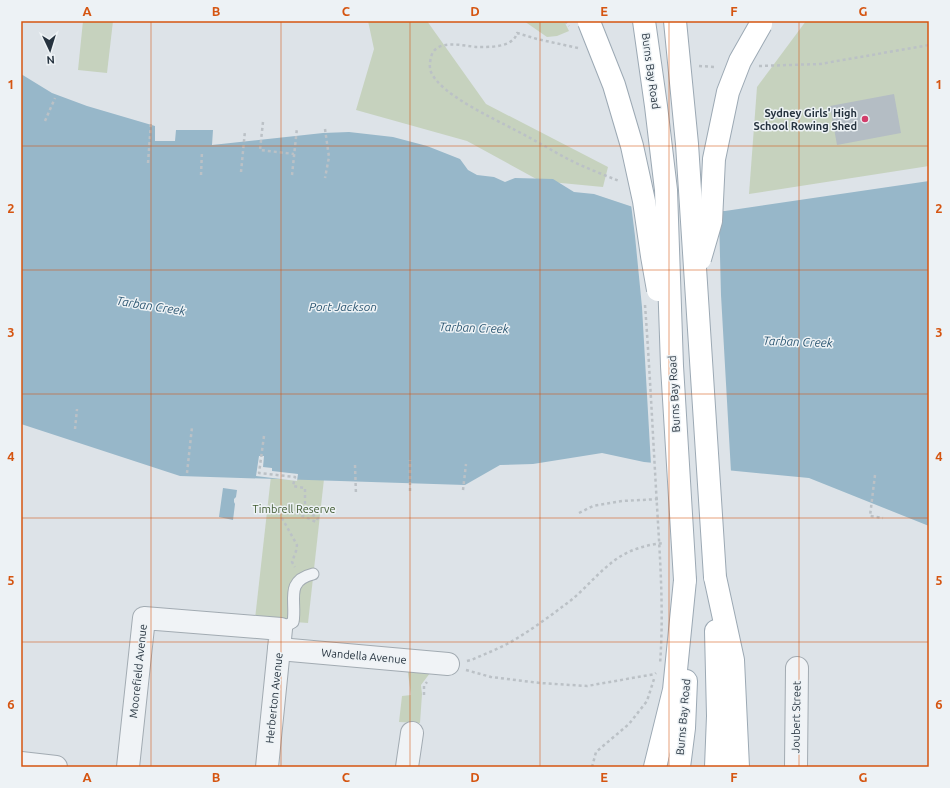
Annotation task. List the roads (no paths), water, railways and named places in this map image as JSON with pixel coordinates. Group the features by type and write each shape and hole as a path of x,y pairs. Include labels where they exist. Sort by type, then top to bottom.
{"main road":[{"path":"589,21 614,85 632,146 644,201 652,256 672,366"},
{"name":"Burns Bay Road","path":"644,21 666,190 672,366 685,580 688,655 684,728 679,767"},
{"path":"675,21 687,144 715,578 718,716 716,767"},
{"path":"696,274 711,221 714,159 728,92 740,61 762,22"},
{"path":"715,578 732,660 738,767"},
{"path":"655,767 674,690 685,580"}],"street":[{"name":"Moorefield Avenue","path":"128,767 144,618 280,639"},
{"name":"Wandella Avenue","path":"280,639 448,664"},
{"name":"Herberton Avenue","path":"267,767 280,639"},
{"name":"Joubert Street","path":"796,767 797,668"},
{"path":"407,767 412,733"},
{"path":"21,764 56,767"}],"lane":[{"path":"280,639 294,622 293,595 298,581 313,574"}],"water":[{"name":"Port Jackson","path":"21,74 52,93 87,106 155,126 155,141 175,141 176,130 213,130 212,145 323,133 349,132 393,137 427,146 460,159 468,170 477,175 494,177 505,182 515,178 553,179 574,192 594,194 636,208 725,211 929,181 929,526 809,478 644,462 602,453 533,464 500,465 465,485 180,476 21,424"},
{"path":"223,488 237,490 236,497 234,499 235,504 233,520 219,517"}],"place":[{"name":"Sydney Girls' High School Rowing Shed","path":"865,119"}],"water label":[{"name":"Tarban Creek","path":"151,306"},
{"name":"Tarban Creek","path":"474,328"},
{"name":"Tarban Creek","path":"798,342"}],"park label":[{"name":"Timbrell Reserve","path":"294,509"}]}
